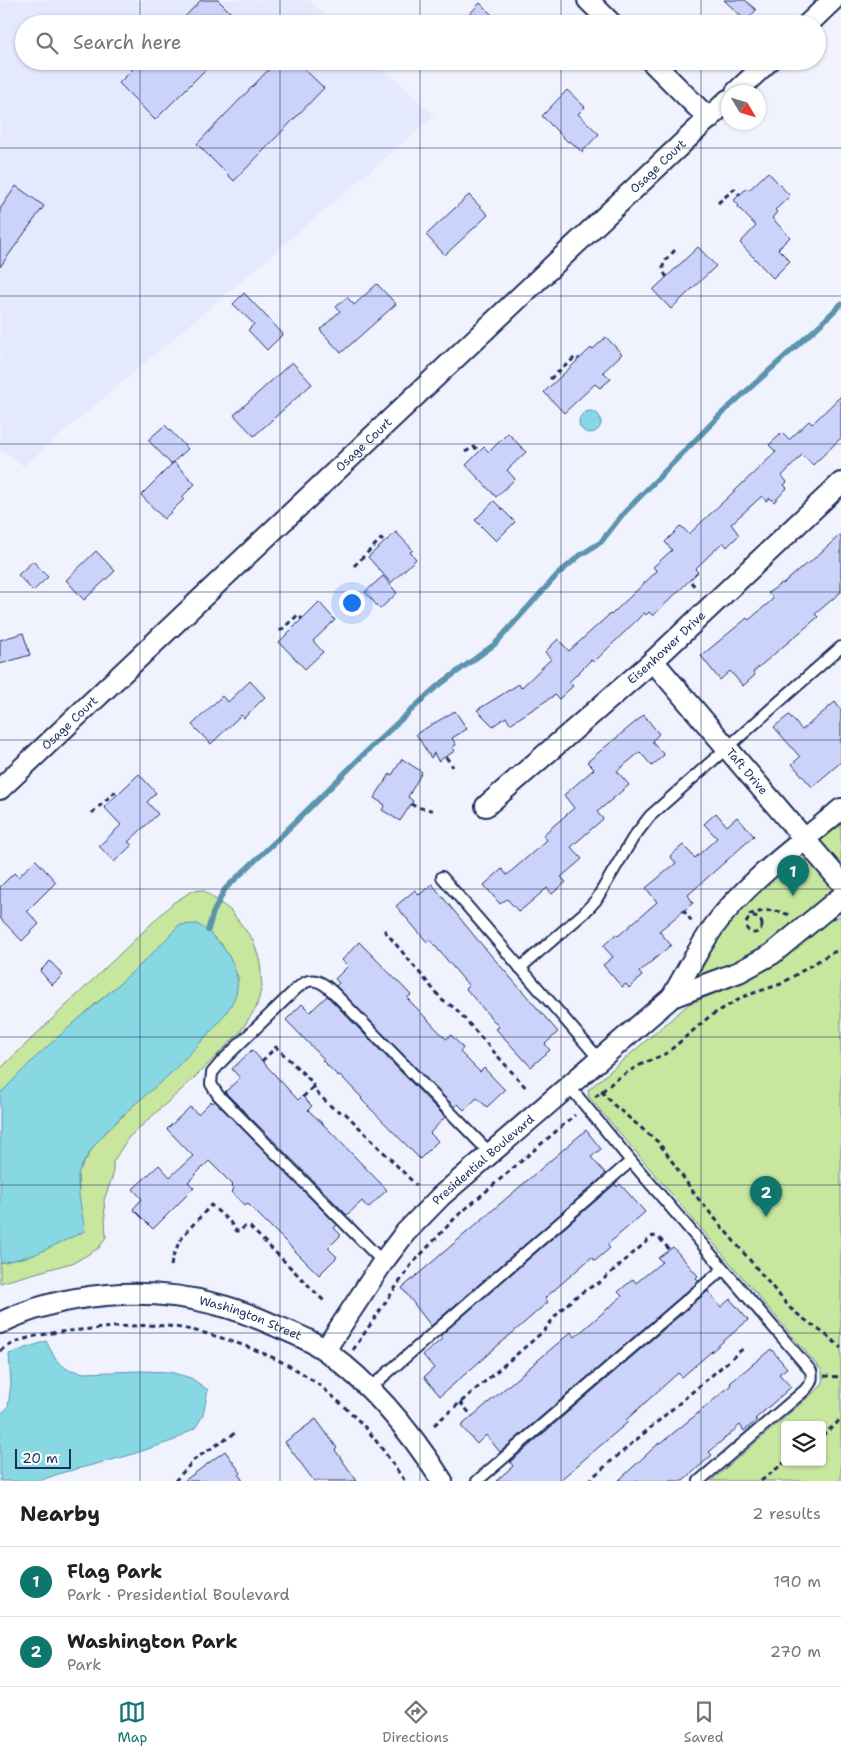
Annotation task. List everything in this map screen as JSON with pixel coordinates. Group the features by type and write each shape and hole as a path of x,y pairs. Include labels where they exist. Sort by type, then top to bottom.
{"street":[{"path":"588,0 603,15"},
{"path":"817,15 832,0"},
{"path":"660,70 709,119"},
{"path":"743,85 759,70"},
{"name":"Osage Court","path":"0,789 721,107"},
{"name":"Eisenhower Drive","path":"486,806 653,661 841,483"},
{"name":"Taft Drive","path":"653,661 841,882"},
{"name":"Presidential Boulevard","path":"324,1350 383,1262 405,1233 441,1196 672,997 715,925 734,903 760,877 841,809"},
{"name":"Presidential Boulevard","path":"672,997 739,972 772,954 841,897"},
{"name":"Washington Street","path":"0,1323 21,1313 76,1299 136,1294 172,1296 215,1304 258,1318 300,1336 324,1350 370,1388 401,1423 442,1481"}],"lane":[{"path":"520,968 584,913 596,900 633,838 650,816 728,749 841,647"},
{"path":"442,877 600,1060"},
{"path":"383,1262 218,1094 211,1084 212,1073 222,1061 296,989 306,981 317,981 338,996 491,1154"},
{"path":"569,1086 723,1269 808,1366 812,1376 811,1383 805,1390 699,1481"},
{"path":"370,1388 631,1161"},
{"path":"477,1481 723,1269"}],"path":[{"path":"718,203 734,189 740,195"},
{"path":"667,277 663,272 662,266 664,261 676,249"},
{"path":"550,379 573,358 579,359"},
{"path":"465,452 474,447 480,451"},
{"path":"354,566 381,539 384,542"},
{"path":"691,582 697,589"},
{"path":"280,631 298,615 302,619"},
{"path":"446,757 453,767"},
{"path":"92,813 116,791 118,794"},
{"path":"411,804 416,807 436,811"},
{"path":"751,908 744,915 748,918 760,920 762,927 759,931 751,933 747,929 748,918 764,910 775,910 794,918 786,924"},
{"path":"683,910 697,929"},
{"path":"384,930 443,1001 455,1008 527,1089"},
{"path":"591,1100 638,1066 667,1053 710,1016 728,1005 745,996 781,984 832,953 841,950"},
{"path":"262,1061 276,1047 310,1081 317,1093 334,1109 346,1114 416,1185"},
{"path":"303,1097 314,1086"},
{"path":"601,1091 615,1106 653,1138 667,1154 696,1196 790,1308 841,1348"},
{"path":"349,1356 410,1265 456,1217 580,1110"},
{"path":"171,1266 174,1252 182,1237 211,1205 236,1230 240,1231 244,1227 250,1227 325,1302"},
{"path":"434,1425 545,1330 556,1315 588,1288 599,1283 653,1236 659,1238 670,1250"},
{"path":"0,1351 6,1347 46,1333 108,1327 167,1326 225,1338 282,1362 314,1382 360,1422 386,1454 404,1481"},
{"path":"588,1481 745,1347"},
{"path":"823,1376 841,1377"},
{"path":"460,1402 472,1416"},
{"path":"826,1433 841,1417"},
{"path":"175,1481 195,1459 235,1433"},
{"path":"761,1481 781,1465"}],"shaded area":[{"path":"0,0 309,0 325,15 15,15 15,70 386,70 435,116 24,466 0,451"}],"green space":[{"path":"841,819 841,888 765,951 735,966 699,975 722,930 745,904"},
{"path":"203,890 231,911 253,940 260,962 262,987 256,1008 240,1032 191,1081 128,1138 113,1162 113,1175 104,1200 106,1237 99,1248 75,1262 0,1283 0,1263 34,1255 79,1190 78,1173 96,1142 126,1113 239,979 221,943 179,925 133,973 94,1005 0,1094 0,1069 173,903 192,891"},
{"path":"841,916 841,1481 711,1481 820,1387 823,1383 822,1371 589,1097 588,1090 689,1004 731,987 765,970 791,952 830,920"}],"water":[{"path":"590,411 598,414 601,422 598,430 590,433 582,430 579,422 582,414"},
{"path":"197,924 222,946 234,967 237,989 231,1005 199,1044 170,1074 108,1130 87,1156 78,1176 85,1231 34,1255 0,1263 0,1094 43,1051 148,957 179,925"},
{"path":"46,1341 56,1360 67,1369 84,1373 170,1372 191,1378 208,1390 203,1415 196,1427 175,1440 127,1456 61,1473 39,1481 0,1481 0,1415 8,1407 11,1384 9,1354"}],"building":[{"path":"201,0 218,0 233,15 187,15"},
{"path":"724,0 745,0 756,10 751,15 740,15"},
{"path":"480,3 492,15 469,15"},
{"path":"132,70 205,70 155,120 119,83"},
{"path":"268,70 305,70 324,88 234,181 197,144"},
{"path":"567,90 585,107 578,114 599,134 582,152 570,141 568,142 542,116"},
{"path":"768,172 790,196 775,210 777,212 772,218 790,237 778,249 790,261 773,278 740,243 756,226 734,200 747,188 749,190"},
{"path":"16,186 44,206 0,267 0,209"},
{"path":"469,195 488,215 445,255 426,235"},
{"path":"698,247 716,266 671,309 653,290"},
{"path":"377,284 396,304 341,353 320,330 340,311 336,307 347,297 354,305"},
{"path":"244,293 283,334 267,350 248,330 254,324 233,304"},
{"path":"606,337 622,354 603,372 611,379 600,388 595,384 564,413 544,392 591,348 592,350"},
{"path":"292,362 312,384 254,436 234,415"},
{"path":"841,396 841,438 813,465 802,455 782,476 787,482 784,485 787,488 774,502 770,498 766,501 762,496 731,524 739,535 727,547 723,542 695,569 698,572 653,616 649,612 646,615 644,613 594,662 591,660 569,682 573,686 559,699 555,695 510,724 506,717 493,726 477,710 519,684 521,688 551,659 545,652 558,639 569,651 611,615 657,571 653,567 672,550 665,542 681,526 689,534 776,452 769,445 782,433 789,440 809,421 812,424"},
{"path":"165,425 188,449 171,464 148,440"},
{"path":"508,433 526,452 507,470 515,479 496,497 466,465 484,447 489,452"},
{"path":"174,462 195,484 182,497 184,499 164,519 141,495"},
{"path":"494,501 515,522 496,541 475,520"},
{"path":"396,532 413,550 410,552 416,559 391,583 368,557"},
{"path":"841,534 841,592 815,614 818,617 753,672 755,675 743,686 730,671 720,680 701,656 772,600 773,598 768,593 783,584 808,564"},
{"path":"96,551 115,571 84,600 66,580"},
{"path":"33,561 48,577 33,591 18,575"},
{"path":"383,576 397,593 380,609 365,592"},
{"path":"319,602 335,620 313,641 323,652 305,669 279,642"},
{"path":"23,633 30,655 0,664 0,640"},
{"path":"250,681 265,697 244,718 241,715 211,744 192,725 222,696 228,702"},
{"path":"835,702 841,710 841,762 812,787 792,764 800,757 774,727 789,715 802,730"},
{"path":"455,711 467,729 452,738 456,745 452,747 455,751 438,761 434,753 431,758 416,734"},
{"path":"644,715 659,734 652,741 664,755 652,766 640,752 617,771 629,785 597,812 603,819 571,847 582,859 561,877 566,882 552,894 547,888 519,912 507,899 500,904 484,885 502,869 507,875 547,840 543,835 574,808 564,795 594,769 587,762"},
{"path":"402,759 422,772 408,797 413,801 400,821 382,810 385,805 374,798"},
{"path":"139,774 156,793 147,802 158,814 128,842 132,845 114,862 99,846 121,825 104,807"},
{"path":"716,813 727,826 737,817 754,836 688,895 693,903 659,931 671,945 639,972 642,976 629,988 626,984 622,987 603,965 613,957 603,946 616,934 618,936 657,902 646,888 676,863 670,856 683,845 695,858 717,838 704,824"},
{"path":"36,860 56,882 27,911 39,924 22,941 0,918 0,887 14,873 18,877"},
{"path":"432,884 476,938 558,1032 545,1044 550,1050 531,1067 496,1029 499,1027 466,989 469,986 430,940 427,942 396,906 415,890 419,895"},
{"path":"359,942 411,995 407,998 446,1039 451,1035 463,1048 460,1052 480,1072 484,1068 505,1090 487,1107 477,1098 464,1110 458,1104 454,1107 336,986 339,983 335,979 348,966 342,960"},
{"path":"50,961 63,975 52,985 40,971"},
{"path":"327,996 445,1117 430,1133 438,1141 420,1159 340,1075 338,1076 322,1060 324,1059 286,1020 302,1004 310,1012"},
{"path":"252,1050 298,1100 302,1096 312,1106 308,1110 387,1190 368,1208 362,1201 347,1215 225,1092 240,1078 232,1069"},
{"path":"211,1101 213,1103 215,1101 337,1225 334,1228 341,1235 328,1248 337,1257 319,1275 247,1203 245,1205 231,1192 234,1189 233,1185 209,1161 188,1182 194,1188 153,1229 133,1209 142,1199 133,1189 159,1165 170,1177 193,1156 167,1129 190,1107 198,1114"},
{"path":"586,1130 601,1149 591,1157 606,1174 431,1326 402,1288"},
{"path":"615,1184 617,1187 620,1184 645,1212 607,1245 610,1248 595,1261 592,1257 545,1298 548,1302 440,1396 424,1377 434,1368 423,1355 442,1339 440,1336"},
{"path":"673,1247 698,1276 696,1278 699,1281 500,1452 486,1435 477,1444 461,1426 571,1332 575,1337 622,1296 618,1292 633,1279 636,1283 662,1262 658,1258"},
{"path":"708,1291 721,1307 730,1299 748,1320 682,1377 678,1373 626,1420 628,1422 559,1481 496,1481 513,1466 510,1462"},
{"path":"771,1349 787,1368 779,1374 791,1387 755,1419 757,1420 744,1431 740,1425 709,1452 712,1455 683,1481 618,1481 660,1442 702,1410 731,1385 730,1383"},
{"path":"316,1419 337,1448 335,1450 357,1481 314,1481 285,1442"},
{"path":"225,1451 241,1473 239,1475 243,1481 184,1481"}],"waterway":[{"path":"208,930 213,913 225,889 435,688 495,644 557,575 579,556 601,542 622,515 720,415 841,304"}],"place":[{"name":"Flag Park","path":"793,896"},
{"name":"Washington Park","path":"766,1217"}]}
